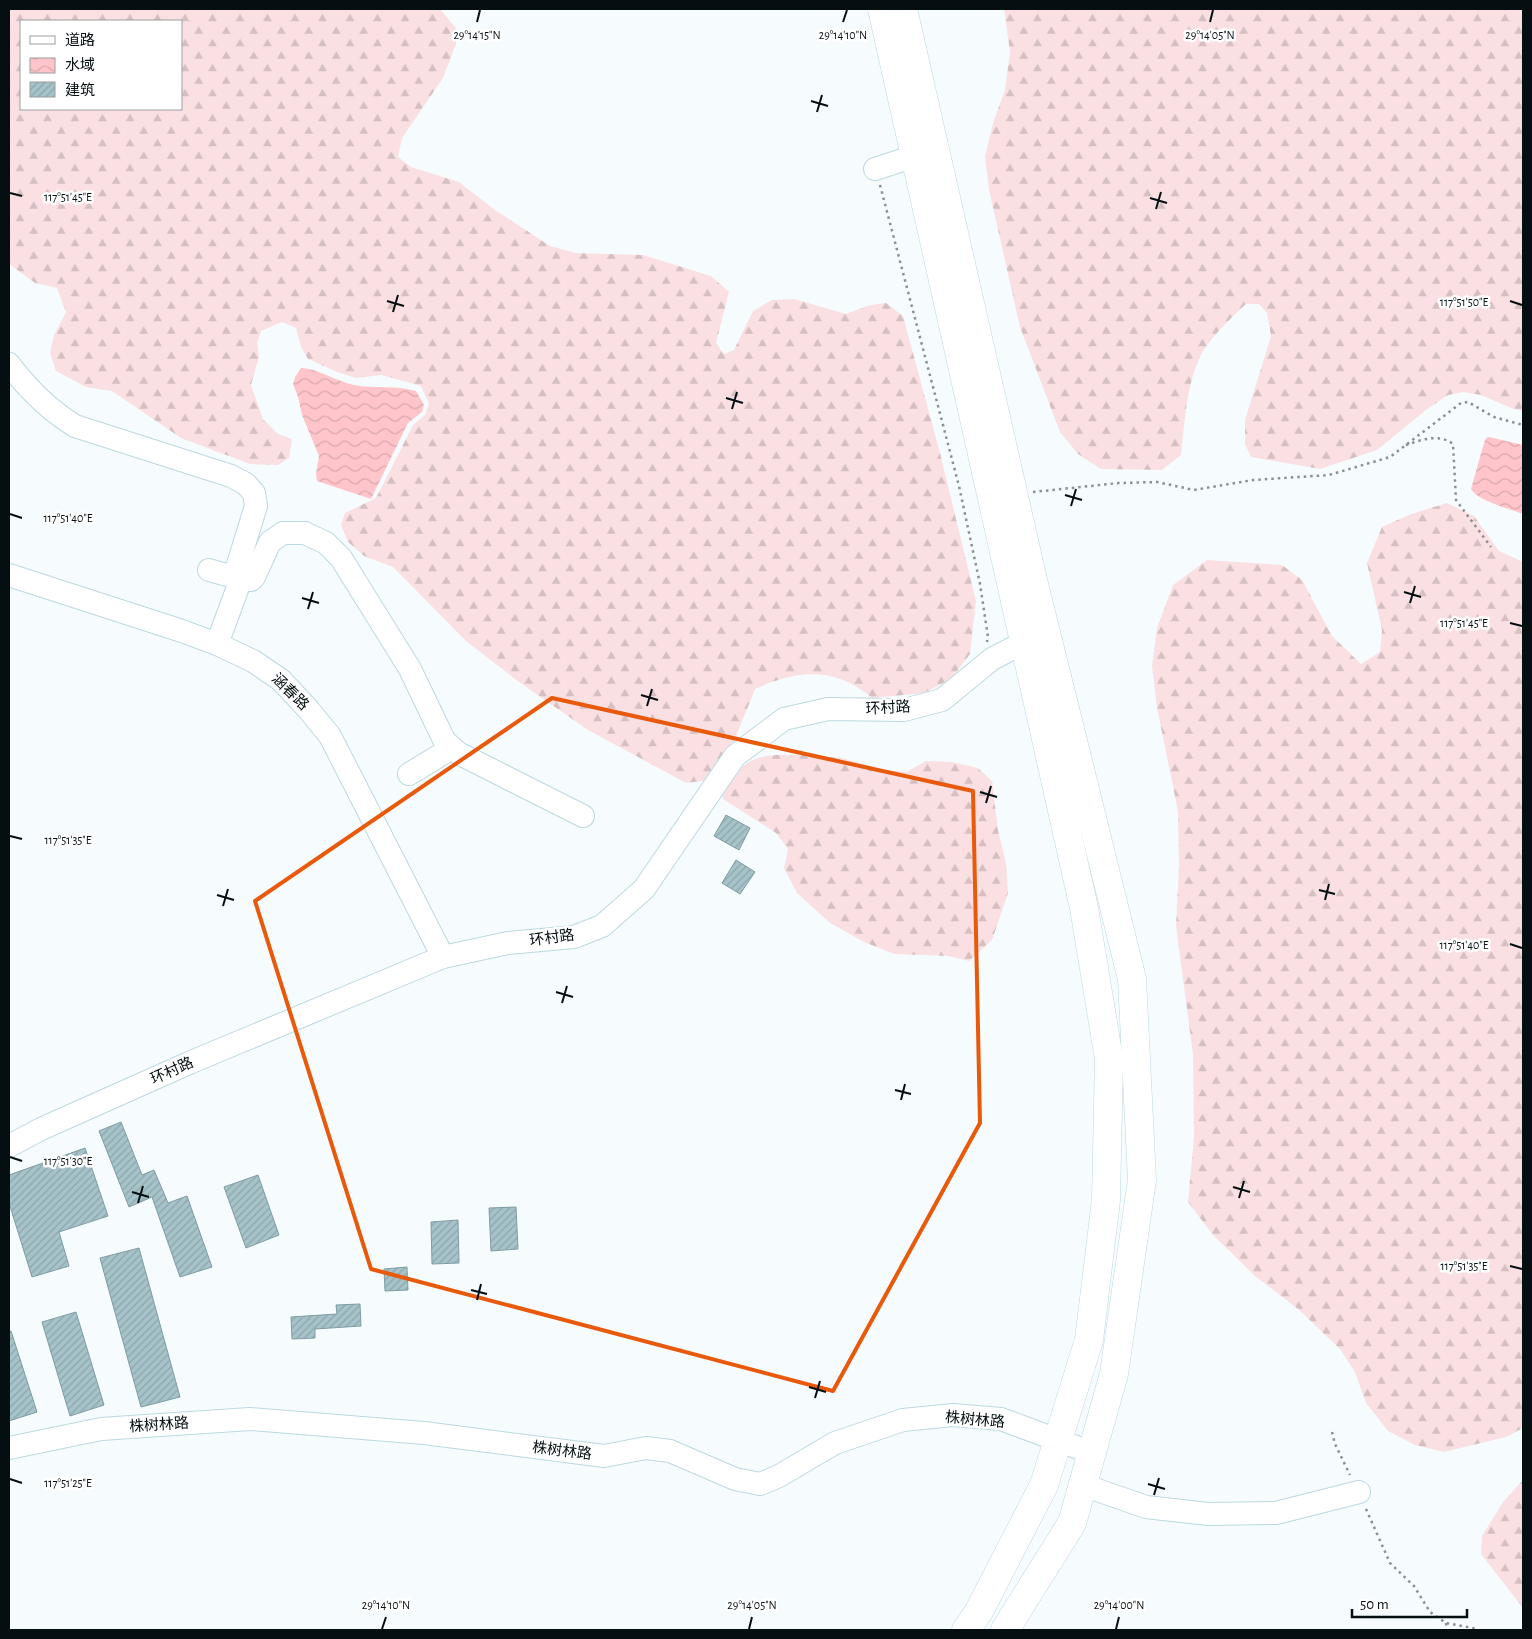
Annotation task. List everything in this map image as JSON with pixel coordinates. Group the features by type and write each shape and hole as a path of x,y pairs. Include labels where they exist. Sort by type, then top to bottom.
{"main road":[{"path":"882,9 915,156 1036,641 1132,979 1142,1180 1114,1374 1072,1522 1005,1630"},
{"path":"904,9 1014,497 1036,641 1109,1059 1106,1200 1090,1340 1044,1484 978,1613 966,1630"}],"street":[{"path":"876,169 915,156"},
{"path":"11,372 60,416 75,426 231,476 246,484 254,493 256,506 217,644"},
{"path":"209,570 251,580 270,542 283,533 305,533 326,543 341,558 410,669 444,740 452,748 583,816"},
{"name":"涵春路","path":"9,575 217,644 253,661 281,680 308,708 330,736 443,957"},
{"name":"环村路","path":"9,1146 189,1063 443,957 508,944 574,937 602,926 644,889 734,756 784,720 828,709 904,710 942,700 992,659 1013,648 1036,641"},
{"path":"409,774 452,748"},
{"name":"株树林路","path":"9,1448 101,1429 250,1419 424,1433 604,1456 646,1448 670,1450 735,1479 760,1484 779,1476 835,1443 903,1420 954,1415 1001,1420 1057,1442 1092,1453"},
{"path":"1083,1485 1146,1507 1208,1514 1276,1513 1359,1492"}],"path":[{"path":"876,169 959,486 980,584 988,637 986,646"},
{"path":"1014,497 1039,490 1119,483 1157,482 1194,490 1253,480 1329,475 1390,457 1461,403 1468,402 1494,417 1523,425"},
{"path":"1405,445 1435,438 1447,439 1453,444 1456,500 1491,547"},
{"path":"1332,1432 1335,1444 1359,1492 1390,1563 1414,1586 1430,1612 1446,1623 1476,1630"},
{"path":"1446,1623 1447,1630"}],"highlighted area":[{"path":"552,698 973,791 980,1123 833,1391 371,1269 255,901"}],"green space":[{"path":"9,9 440,9 460,33 443,78 402,138 398,157 411,167 459,182 495,210 550,246 576,253 643,255 711,276 729,292 716,343 724,354 734,350 753,311 772,300 794,299 846,314 870,305 886,303 903,316 940,453 976,601 970,654 951,679 924,693 872,698 844,680 815,674 786,678 755,689 735,739 713,771 703,781 686,783 588,730 519,682 466,641 393,567 364,556 348,542 341,525 345,513 376,498 413,425 425,415 429,404 421,386 381,375 356,378 308,359 301,347 296,328 282,322 261,331 257,343 259,357 251,385 263,419 278,434 292,439 289,458 278,465 250,464 181,438 112,391 86,387 56,371 50,353 54,335 66,312 57,288 35,283 9,264"},
{"path":"1004,9 1523,9 1523,411 1481,395 1463,392 1448,395 1426,410 1377,450 1320,469 1251,457 1245,444 1245,420 1271,336 1267,313 1259,304 1246,304 1228,321 1202,353 1189,390 1181,455 1162,470 1101,469 1078,454 1060,432 1020,327 989,190 985,156 994,120 1005,90 1010,52"},
{"path":"1447,503 1474,516 1499,551 1523,562 1523,1428 1506,1437 1444,1452 1415,1445 1388,1431 1366,1403 1355,1372 1340,1349 1298,1309 1255,1276 1213,1235 1188,1202 1194,1136 1193,1055 1176,926 1179,866 1178,811 1157,708 1152,666 1157,628 1173,585 1207,560 1282,565 1302,580 1332,636 1361,664 1380,652 1382,630 1367,563 1382,527 1411,514"},
{"path":"777,755 842,758 884,770 906,772 926,761 952,762 978,768 992,781 998,830 1006,863 1008,893 992,940 969,961 948,956 894,954 864,942 830,923 797,893 784,868 788,849 776,833 723,799 722,793 737,772 753,760"},
{"path":"1523,1480 1523,1608 1481,1554 1482,1536 1503,1502"}],"water":[{"path":"301,368 354,385 401,388 416,391 424,405 422,412 408,423 371,499 317,481 316,474 319,456 302,415 293,384"},
{"path":"1489,437 1523,445 1523,514 1487,501 1471,489 1484,443 1486,438"}],"building":[{"path":"726,815 750,828 739,850 714,836"},
{"path":"736,860 755,872 740,894 722,883"},
{"path":"121,1122 142,1175 154,1170 168,1203 187,1196 212,1267 180,1277 152,1197 129,1207 99,1131"},
{"path":"85,1148 108,1216 59,1232 69,1266 32,1277 9,1203 9,1175"},
{"path":"258,1175 279,1235 246,1248 224,1187"},
{"path":"516,1207 518,1249 491,1251 489,1208"},
{"path":"458,1220 459,1263 432,1264 431,1222"},
{"path":"139,1248 180,1397 141,1407 100,1258"},
{"path":"407,1267 408,1290 385,1291 384,1269"},
{"path":"360,1304 361,1326 315,1329 315,1338 292,1339 291,1317 337,1314 336,1305"},
{"path":"76,1312 104,1405 70,1416 42,1322"},
{"path":"11,1331 37,1412 9,1421 9,1332"}]}
